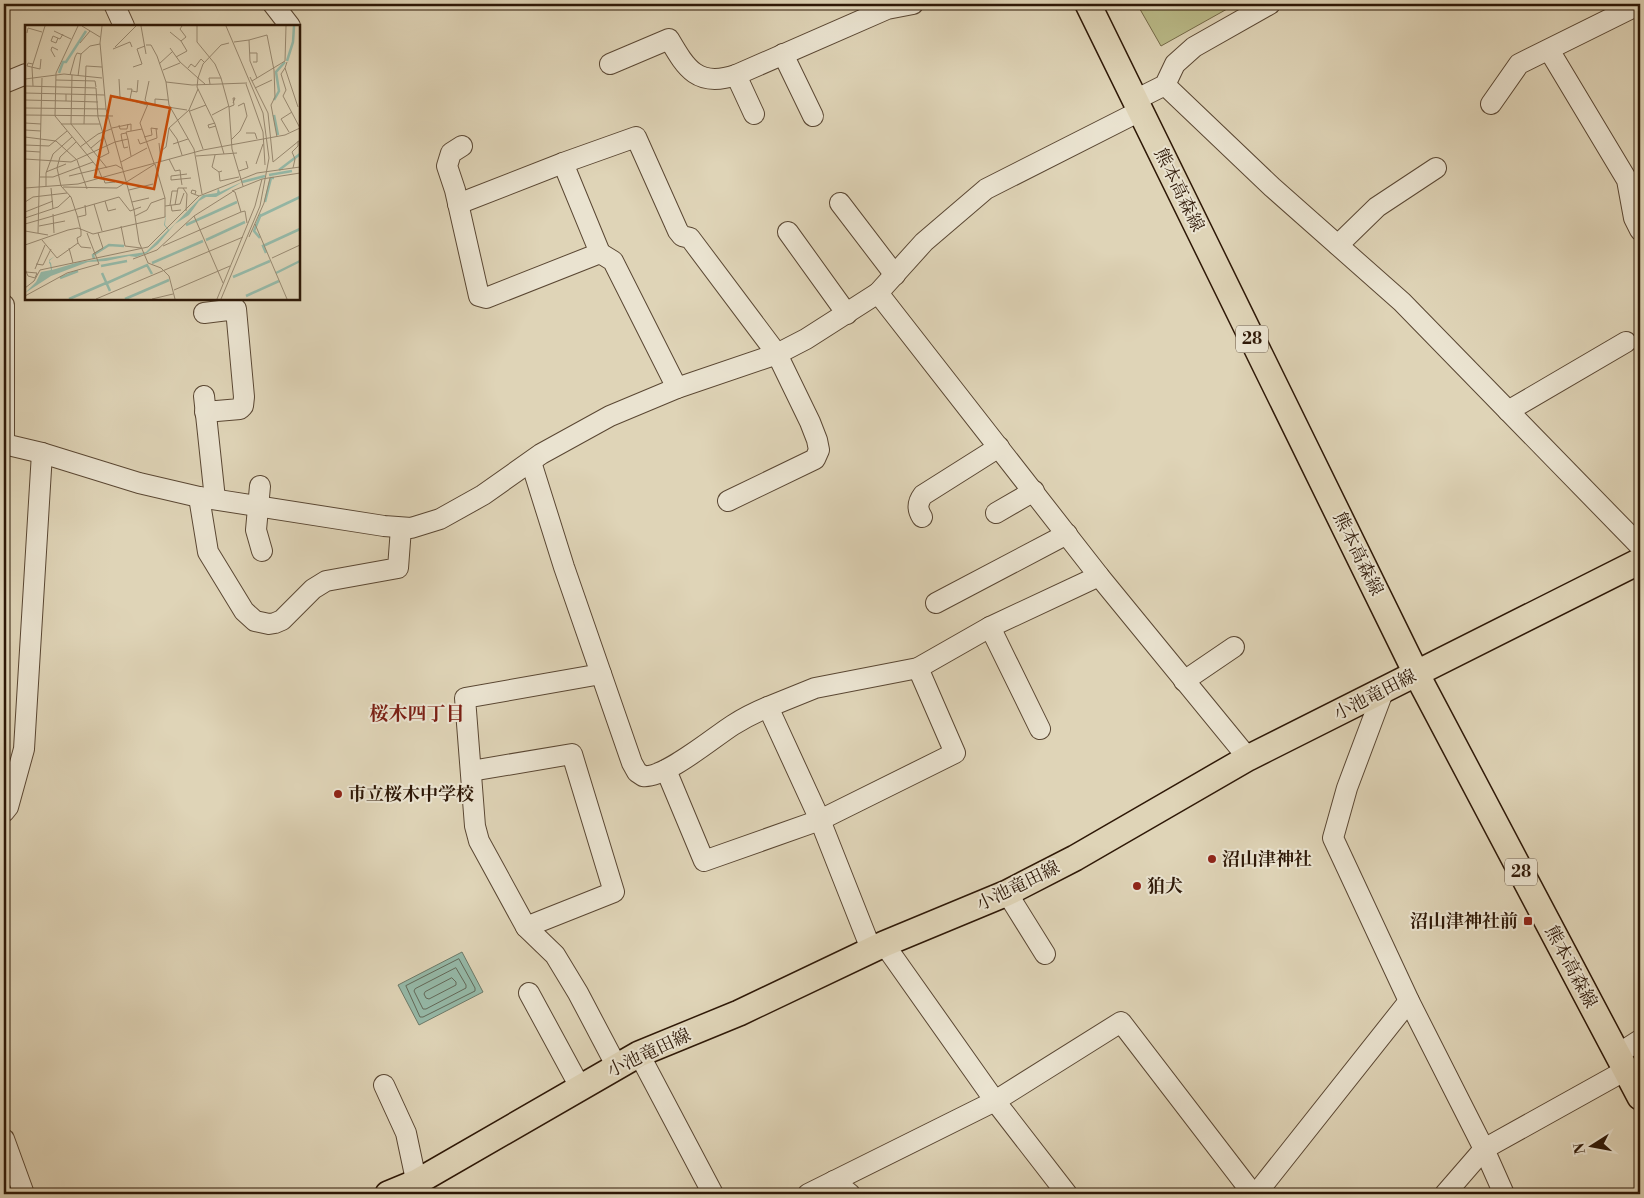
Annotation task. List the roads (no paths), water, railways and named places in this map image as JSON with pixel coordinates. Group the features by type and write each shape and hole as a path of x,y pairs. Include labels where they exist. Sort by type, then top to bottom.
{"main road":[{"name":"熊本高森線","path":"1088,4 1416,673 1640,1097"},
{"name":"小池竜田線","path":"388,1194 418,1188 580,1087 640,1054 738,1013 878,947 1007,894 1075,858 1248,758 1383,692 1416,673 1640,561"}],"street":[{"path":"114,4 124,25"},
{"path":"272,4 289,25"},
{"path":"610,64 669,39 685,65 694,73 712,79 728,78 886,6 913,4"},
{"path":"4,311 4,444 42,453 139,483 207,498 401,528 420,526 440,519 463,507 541,454 610,416 677,388 777,354 847,314 878,293 924,242 986,189 1137,106 1165,85 1175,64 1184,54 1270,4"},
{"path":"1491,104 1519,64 1640,4"},
{"path":"1548,50 1626,180 1634,218 1640,230"},
{"path":"783,54 813,116"},
{"path":"4,82 25,74"},
{"path":"736,75 754,114"},
{"path":"1165,85 1266,181 1402,302 1640,546"},
{"path":"458,204 563,162 636,137 678,231 682,236 690,238 777,354 810,422 818,446 818,455 815,459 728,502"},
{"path":"462,146 451,153 447,166 458,204 478,294 481,298 486,298 600,252"},
{"path":"563,162 600,252 613,260 677,388"},
{"path":"1338,245 1377,207 1436,168"},
{"path":"840,203 895,275"},
{"path":"788,232 847,314"},
{"path":"878,293 1099,576 1248,758"},
{"path":"204,313 236,304 244,397 243,406 236,410 204,404 208,552 244,611 255,621 275,624 282,620 313,589 326,581 398,568 401,528"},
{"path":"1508,411 1626,342"},
{"path":"922,517 918,504 923,495 999,447"},
{"path":"4,812 8,807 24,749 42,453"},
{"path":"531,462 564,567 632,763 637,772 647,777 666,770 732,725 768,707 815,688 918,668 990,628 1099,576"},
{"path":"260,486 256,530 262,552"},
{"path":"996,513 1034,491"},
{"path":"936,603 1067,534"},
{"path":"990,628 1040,729"},
{"path":"1184,681 1234,647"},
{"path":"666,770 704,861 820,820 955,753 918,668"},
{"path":"601,674 465,698 476,834 526,927 555,955 617,1067"},
{"path":"1383,692 1347,788 1333,838 1409,1001 1484,1149 1504,1194"},
{"path":"768,707 878,947 1067,1194"},
{"path":"471,771 572,754 614,892 526,927"},
{"path":"1007,894 1045,954"},
{"path":"529,993 580,1087"},
{"path":"808,1194 995,1101 1121,1022 1254,1194 1409,1001"},
{"path":"1445,1194 1484,1149 1622,1062 1640,1040"},
{"path":"640,1054 713,1194"},
{"path":"384,1085 406,1133 418,1188"},
{"path":"4,1139 24,1194"},
{"path":"834,1181 850,1194"}],"water":[{"path":"462,952 483,992 419,1025 398,985"}],"place":[{"name":"市立桜木中学校","path":"338,794"},
{"name":"沼山津神社","path":"1212,859"},
{"name":"狛犬","path":"1137,886"},
{"name":"沼山津神社前","path":"1528,921"}],"district":[{"name":"桜木四丁目","path":"417,714"}]}
